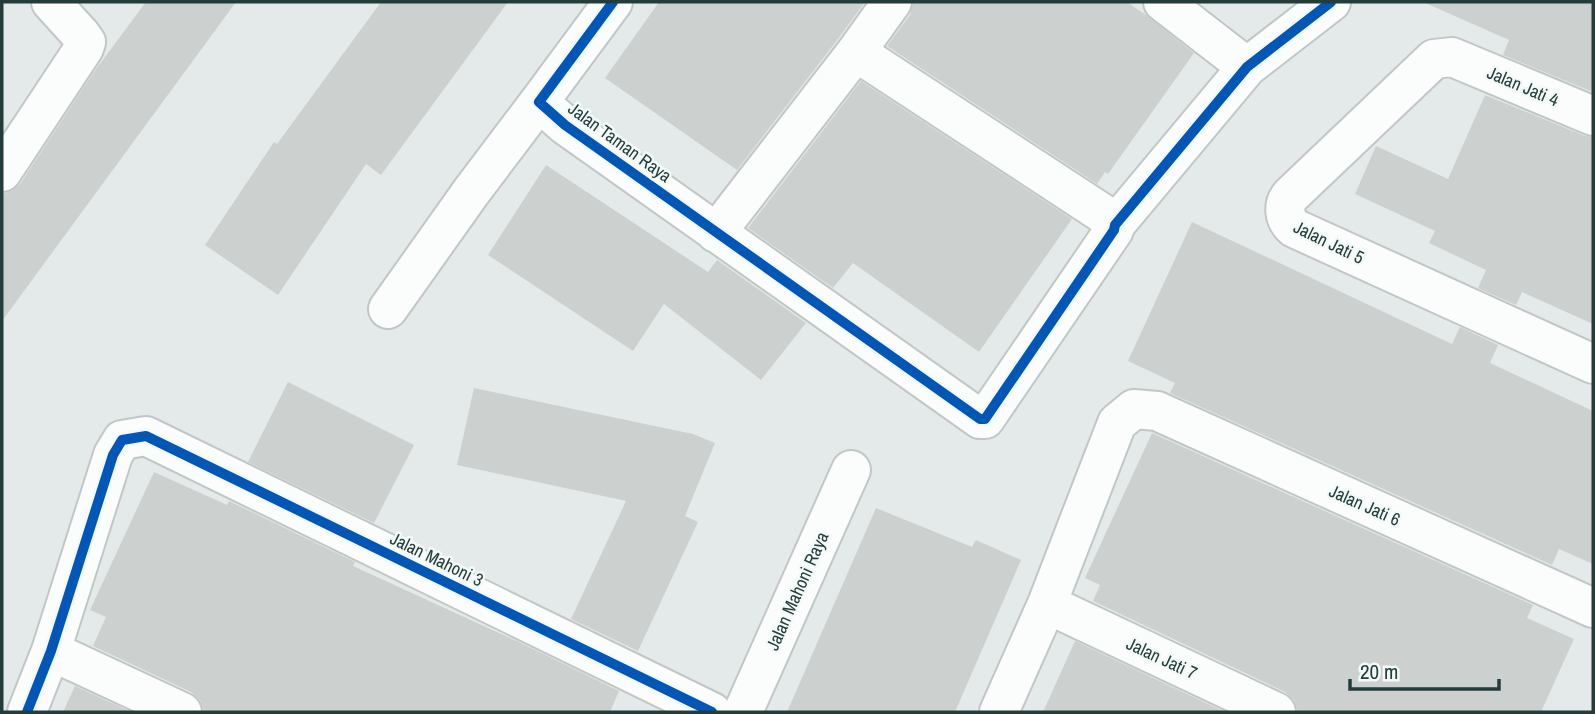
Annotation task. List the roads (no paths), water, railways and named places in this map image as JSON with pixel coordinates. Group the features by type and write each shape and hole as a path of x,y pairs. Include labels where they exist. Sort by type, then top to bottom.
{"street":[{"path":"2,172 86,42 51,2"},
{"path":"388,309 613,2"},
{"path":"716,233 892,2"},
{"path":"1163,2 1247,66"},
{"path":"856,52 1108,217 1115,225 1247,66 1331,2"},
{"name":"Jalan Jati 4","path":"1452,57 1593,116"},
{"name":"Jalan Jati 5","path":"1452,57 1434,59 1291,195 1286,201 1287,222 1306,234 1593,364"},
{"name":"Jalan Taman Raya","path":"539,102 565,125 980,419 985,419 1115,225"},
{"name":"Jalan Jati 6","path":"1047,604 1117,423 1134,409 1157,411 1593,608"},
{"name":"Jalan Mahoni 3","path":"51,651 113,455 122,440 146,436 712,712"},
{"name":"Jalan Mahoni Raya","path":"743,712 851,470"},
{"path":"999,712 1047,604"},
{"name":"Jalan Jati 7","path":"1047,604 1276,712"},
{"path":"27,712 51,651 181,712"}]}
